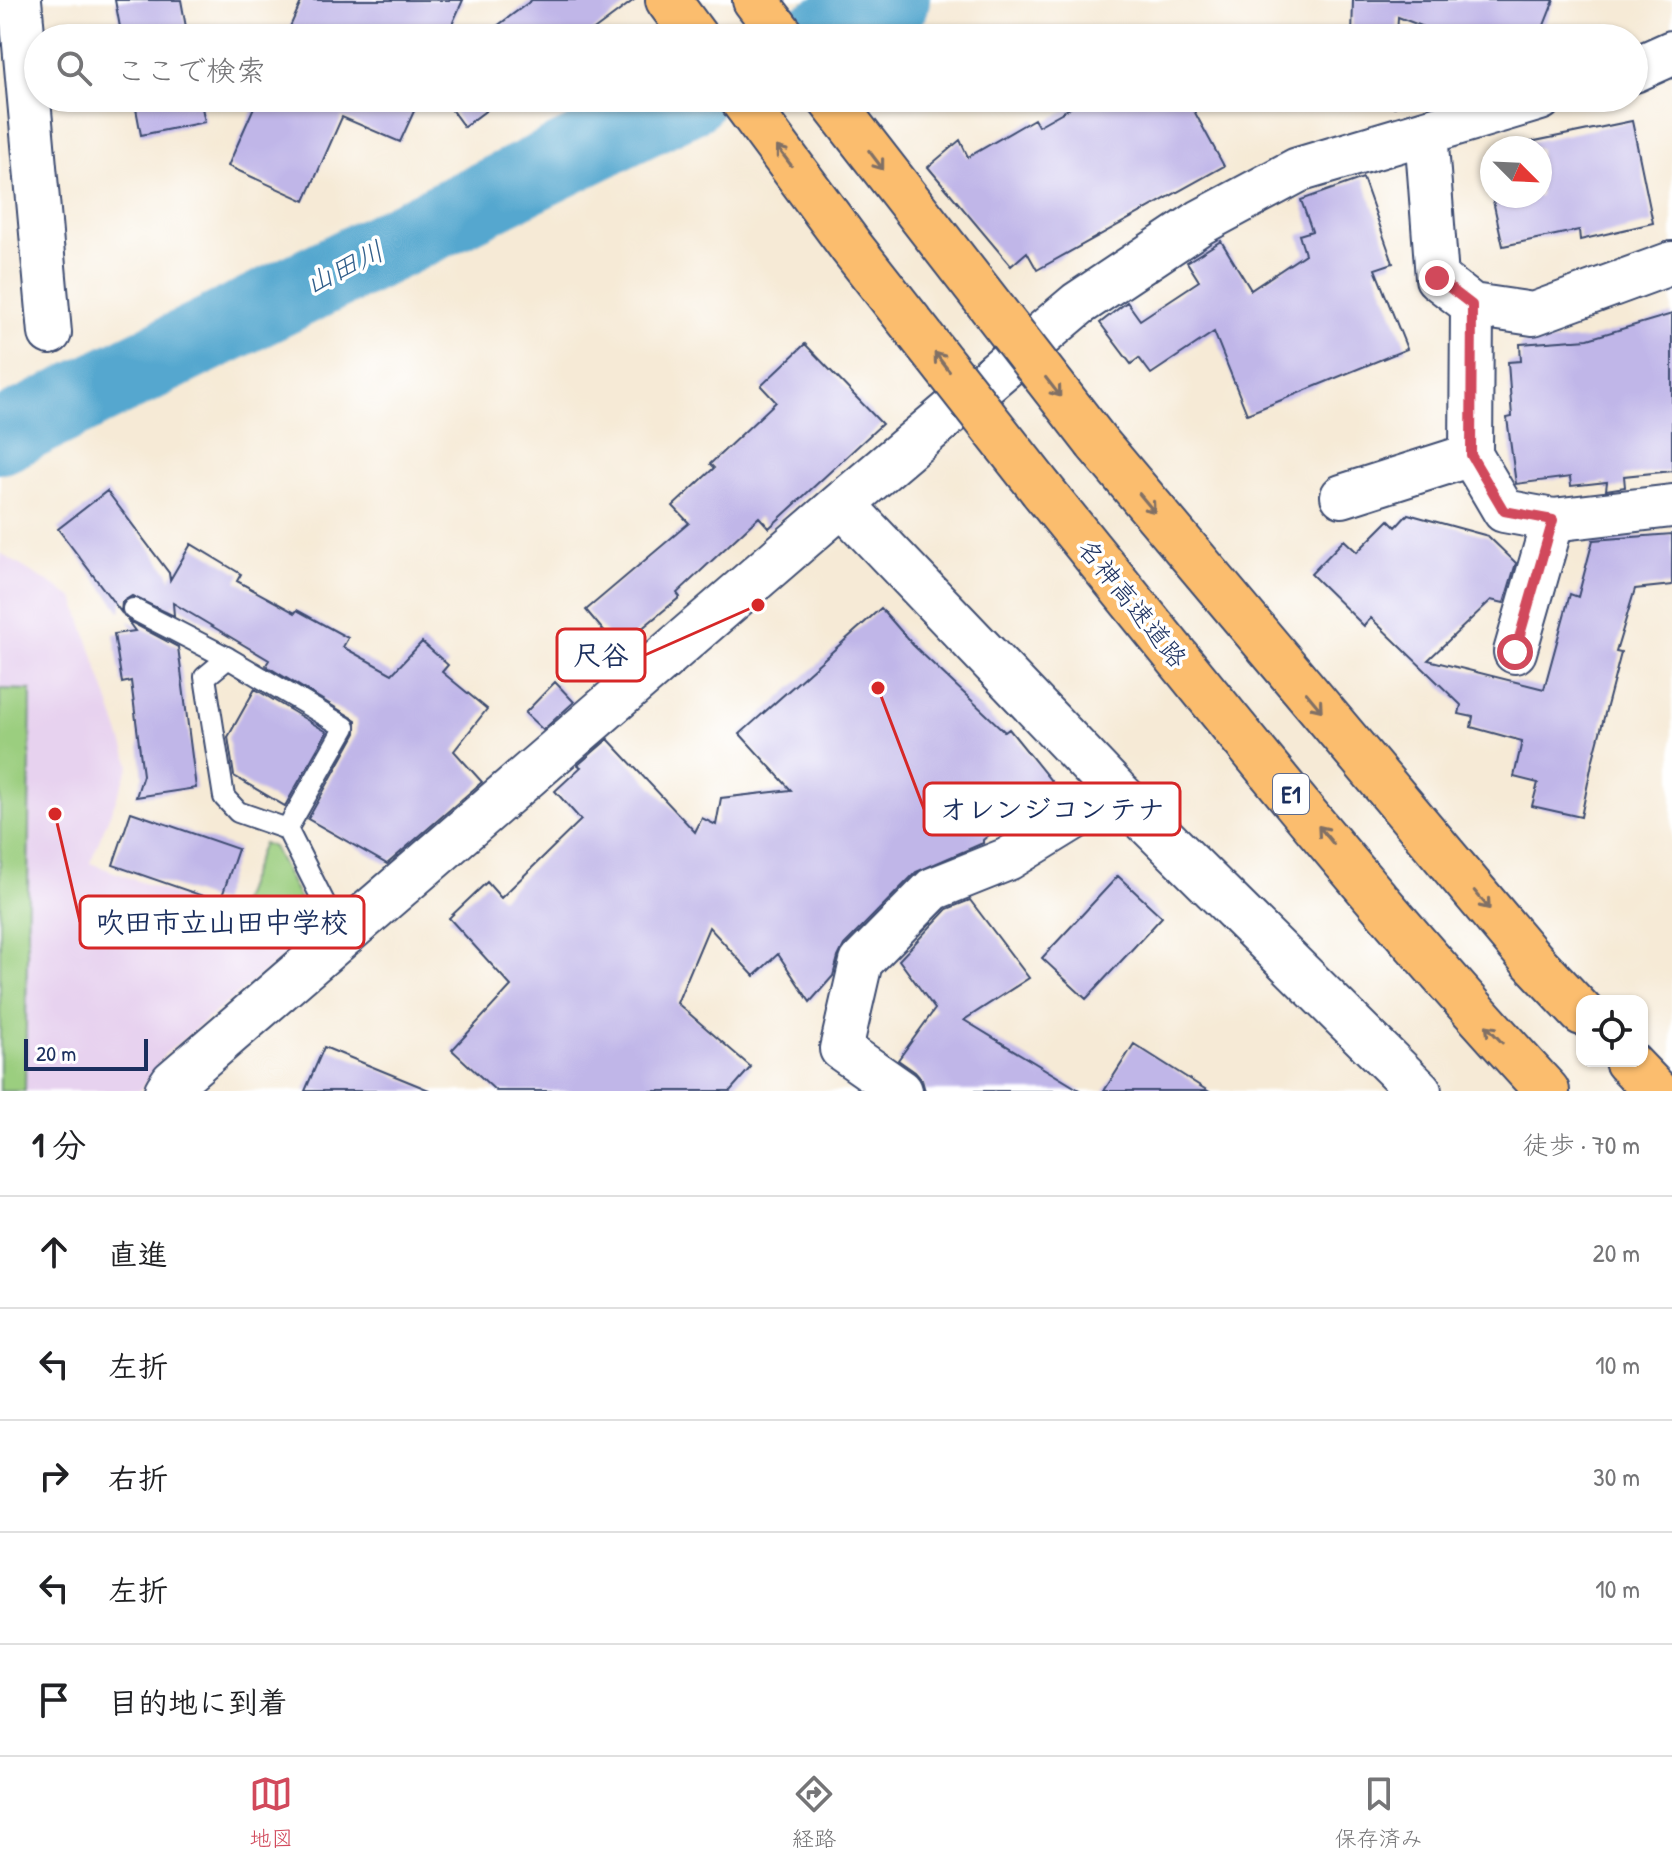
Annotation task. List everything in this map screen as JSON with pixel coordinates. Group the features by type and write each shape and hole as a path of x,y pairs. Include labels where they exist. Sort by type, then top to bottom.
{"highway":[{"path":"668,0 686,24"},
{"path":"755,0 773,24"},
{"name":"名神高速道路","path":"751,112 852,248 1199,684 1464,1002 1547,1091"},
{"path":"840,112 1097,443 1522,948 1576,1006"},
{"path":"1633,1067 1656,1091"}],"street":[{"path":"20,0 24,44"},
{"path":"1648,64 1672,53"},
{"path":"30,112 50,333"},
{"path":"167,1091 173,1082 341,936 1078,304 1201,222 1298,170 1493,112"},
{"path":"1426,132 1437,278 1472,305 1533,314 1672,263"},
{"path":"1472,305 1471,455 1504,511 1553,520 1672,506"},
{"path":"1342,496 1471,455"},
{"path":"842,504 1117,792 1419,1091"},
{"path":"1515,652 1553,520"},
{"path":"901,1091 841,1049 861,962 933,889 1008,859 1117,792"}],"lane":[{"path":"133,609 228,658 345,727 287,829"},
{"path":"228,658 205,677 224,797 238,812 287,829 341,936"}],"shaded area":[{"path":"0,553 74,598 130,765 90,863 300,942 165,1054 139,1091 0,1091"}],"green space":[{"path":"0,689 31,690 25,1091 0,1091"},
{"path":"263,843 273,847 308,915 300,938 236,914"}],"building":[{"path":"115,0 181,0 185,24 119,24"},
{"path":"302,0 463,0 452,24 291,24"},
{"path":"532,0 634,0 602,24 500,24"},
{"path":"1353,0 1554,0 1545,24 1416,24 1398,17 1398,24 1352,24"},
{"path":"137,112 203,112 205,122 141,135"},
{"path":"252,112 414,112 400,142 342,117 305,201 228,166"},
{"path":"453,112 484,112 464,127"},
{"path":"1063,112 1195,112 1224,166 1037,270 1027,252 1011,266 928,167 960,140 968,157 1034,119 1038,126"},
{"path":"1632,121 1653,223 1580,240 1579,230 1503,246 1495,208 1552,208 1552,137"},
{"path":"1363,178 1393,263 1375,269 1407,349 1247,414 1214,332 1151,374 1139,358 1131,364 1100,323 1127,302 1140,320 1199,281 1187,262 1221,241 1251,290 1305,254 1299,235 1312,231 1301,200"},
{"path":"1672,314 1672,471 1624,476 1625,487 1606,490 1607,482 1571,486 1570,477 1516,484 1507,418 1512,417 1508,362 1521,361 1520,344 1588,339"},
{"path":"805,344 882,424 769,528 759,517 677,593 680,597 618,648 586,610 689,523 673,506 714,468 710,464 776,402 761,386"},
{"path":"107,491 169,573 170,580 191,544 241,574 237,581 348,638 343,647 392,674 422,642 448,665 442,672 487,709 454,751 482,782 387,864 308,819 356,733 356,720 268,667 269,660 173,603 174,616 132,596 122,602 121,612 58,529"},
{"path":"1408,514 1488,536 1516,563 1504,603 1491,600 1428,660 1544,689 1570,594 1578,597 1593,540 1672,534 1672,585 1635,589 1616,652 1621,653 1581,817 1532,806 1538,783 1514,777 1522,741 1471,727 1473,717 1459,714 1461,705 1371,618 1364,626 1311,574 1344,540 1357,552 1389,520 1396,527"},
{"path":"881,608 913,645 1005,732 1009,729 1052,782 983,843 916,872 844,945 833,976 810,1002 778,954 754,976 709,927 677,1003 751,1067 730,1091 496,1091 452,1050 511,986 449,918 487,882 501,898 581,820 555,791 581,767 578,765 608,739 695,832 702,818 716,825 721,798 791,790 740,734"},
{"path":"127,620 178,647 196,788 136,797 143,775 131,681 122,683 114,634 135,631"},
{"path":"555,682 574,702 543,730 525,713"},
{"path":"255,689 327,732 285,806 234,776 228,737"},
{"path":"131,812 238,849 220,902 113,865"},
{"path":"1118,876 1162,917 1086,999 1042,958"},
{"path":"970,900 1029,978 964,1020 1081,1091 925,1091 922,1080 898,1060 935,1009 899,960 947,909"},
{"path":"1134,1044 1208,1091 1104,1091"},
{"path":"324,1047 429,1090 429,1091 305,1091"}],"waterway":[{"name":"山田川","path":"843,24 893,0"},
{"name":"山田川","path":"0,437 661,112"}],"place":[{"name":"尺谷","path":"758,605"},
{"name":"オレンジコンテナ","path":"878,688"},
{"name":"吹田市立山田中学校","path":"55,814"}],"route":[{"path":"1437,278 1472,305 1471,455 1504,511 1553,520 1515,652"}]}
